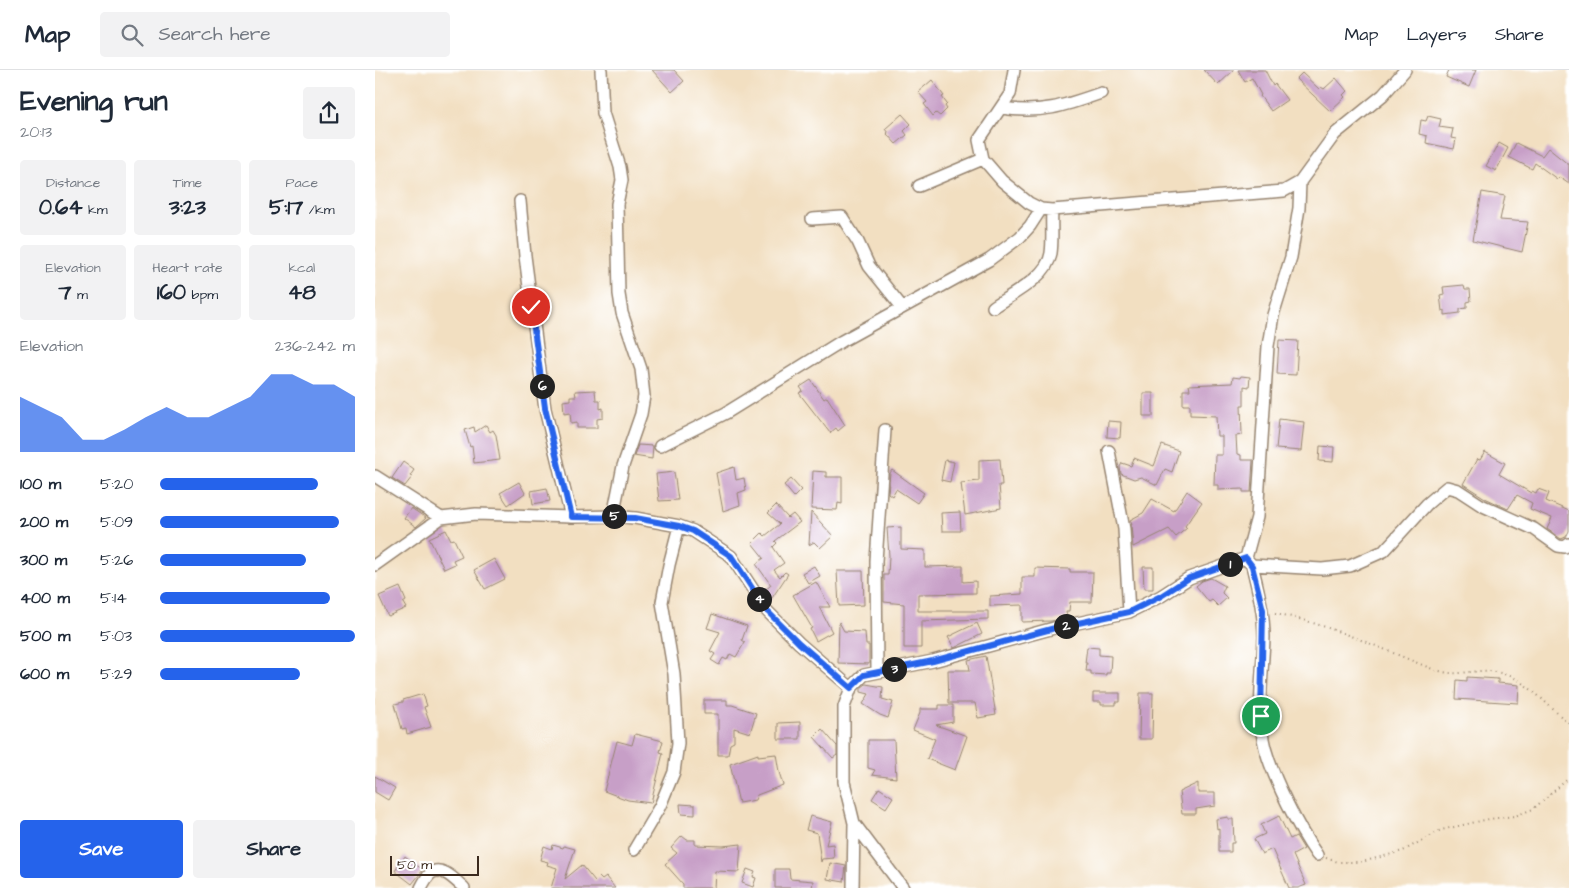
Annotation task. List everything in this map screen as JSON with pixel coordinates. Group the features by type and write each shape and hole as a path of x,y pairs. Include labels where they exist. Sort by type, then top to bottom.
{"street":[{"path":"601,70 603,113 620,167 622,180 617,204 619,294 622,313 641,369 644,396 641,414 623,466 613,516"},
{"path":"1014,70 1010,94 979,140 983,160 1002,181 1029,203 1046,210 1284,191 1300,182 1335,134 1383,94 1405,70"},
{"path":"1002,108 1023,111 1059,107 1101,93"},
{"path":"919,186 983,160"},
{"path":"1300,182 1299,208 1291,257 1273,315 1269,346 1257,517 1249,562 1263,610 1261,716 1265,748 1284,794 1306,839 1317,855"},
{"path":"520,201 525,256 545,408 571,517"},
{"path":"993,307 1038,277 1047,264 1051,255 1046,210"},
{"path":"660,446 726,413 842,341 989,260 1020,237 1046,210"},
{"path":"812,219 842,217 858,242 869,266 902,308"},
{"path":"877,672 876,561 885,430"},
{"path":"1109,451 1124,529 1129,612"},
{"path":"375,476 441,518"},
{"path":"853,888 854,823 844,782 844,707 851,688 864,675 933,661 1055,628 1129,612 1161,596 1189,578 1249,562 1322,569 1350,566 1384,551 1427,504 1447,487 1458,490 1481,505 1534,529 1557,546 1565,547 1569,544"},
{"path":"375,565 441,518 476,514 571,517 613,516 679,526 693,531 731,556 767,611 799,643 851,688"},
{"path":"634,850 661,806 674,772 678,742 675,674 662,602 679,526"},
{"path":"854,823 903,888"},
{"path":"421,888 431,873 438,871 444,872 464,888"}],"path":[{"path":"1263,610 1300,618 1335,630 1435,670 1451,673 1489,670 1511,675 1526,684 1569,723"},
{"path":"1317,855 1338,862 1362,862 1403,851 1441,830 1489,819 1515,816 1533,809 1569,778"}],"building":[{"path":"652,70 674,70 684,81 672,92"},
{"path":"1204,70 1234,70 1218,85"},
{"path":"1238,70 1265,70 1273,86 1275,84 1287,100 1271,111 1260,96 1252,78 1245,82"},
{"path":"1449,70 1476,70 1469,87 1446,77"},
{"path":"1302,73 1319,89 1321,87 1324,89 1336,78 1347,91 1343,95 1345,97 1330,111 1296,79"},
{"path":"932,80 944,96 942,97 947,104 945,106 947,109 940,116 936,113 933,116 924,104 927,102 918,92"},
{"path":"902,114 911,124 904,131 907,135 896,144 885,129"},
{"path":"1428,116 1441,119 1439,127 1453,129 1451,138 1456,139 1454,149 1426,143 1427,136 1419,134 1421,120 1426,121"},
{"path":"1499,143 1508,148 1496,171 1486,166"},
{"path":"1516,143 1542,156 1548,148 1569,165 1569,184 1559,177 1557,179 1535,163 1532,169 1509,157"},
{"path":"1482,192 1505,196 1500,220 1528,222 1522,252 1473,240"},
{"path":"1464,285 1465,289 1470,289 1471,301 1467,302 1467,308 1460,309 1460,313 1445,315 1445,310 1442,311 1440,295 1444,294 1443,287"},
{"path":"1279,340 1298,341 1296,375 1277,374"},
{"path":"1241,376 1250,377 1249,387 1244,386 1244,405 1241,405 1242,435 1236,436 1237,454 1241,455 1241,460 1253,460 1251,492 1243,492 1243,489 1218,490 1218,485 1214,485 1215,455 1222,455 1222,436 1217,436 1216,416 1190,415 1190,405 1183,405 1183,390 1190,390 1189,385 1232,383 1233,377 1240,378"},
{"path":"811,380 824,399 827,397 845,425 838,431 836,428 830,433 799,393 803,391 800,387"},
{"path":"595,390 596,400 600,400 600,409 603,408 603,418 597,419 597,428 577,428 577,422 571,423 570,412 564,413 563,401 570,400 570,396 576,396 575,391"},
{"path":"1143,393 1153,393 1153,416 1143,416"},
{"path":"1279,419 1304,422 1301,451 1276,449"},
{"path":"1108,421 1121,422 1120,438 1107,437"},
{"path":"486,425 490,432 493,430 496,435 500,460 474,463 472,446 470,447 465,430 474,427 475,432"},
{"path":"638,445 653,446 652,459 634,456"},
{"path":"1162,445 1179,451 1172,472 1165,469 1157,485 1141,477 1134,479 1121,474 1120,467 1122,463 1131,466 1134,458 1154,466"},
{"path":"1320,446 1334,447 1333,462 1319,461"},
{"path":"1485,452 1505,463 1499,474 1531,493 1532,491 1536,493 1538,489 1549,493 1546,501 1569,511 1569,531 1566,537 1561,539 1547,529 1552,518 1530,509 1532,503 1517,495 1508,509 1485,498 1463,484 1477,459 1480,460"},
{"path":"1000,459 1002,485 999,485 1001,508 965,515 961,483 979,481 979,460"},
{"path":"945,460 954,462 950,482 941,480"},
{"path":"403,462 414,470 410,476 412,477 405,486 392,478"},
{"path":"734,467 736,480 744,478 746,490 738,493 740,505 723,511 716,473"},
{"path":"892,470 924,493 917,503 896,489 892,496 888,493"},
{"path":"813,471 826,472 826,477 842,477 842,504 838,503 837,510 811,509"},
{"path":"674,472 678,500 659,501 656,474"},
{"path":"791,479 801,490 794,497 784,485"},
{"path":"519,482 525,493 508,505 500,493"},
{"path":"547,488 550,501 533,504 531,491"},
{"path":"1187,491 1202,502 1185,526 1187,528 1176,537 1169,529 1133,547 1130,520 1143,513 1152,499 1174,511"},
{"path":"776,505 788,518 793,514 800,522 775,541 777,543 773,547 784,563 774,570 780,577 785,572 788,574 770,601 763,592 771,585 756,564 764,558 752,543 762,533 765,536 780,524 768,513"},
{"path":"411,508 426,518 416,527 404,518"},
{"path":"811,512 833,536 820,548 814,542 809,545"},
{"path":"960,512 961,531 942,531 941,513"},
{"path":"901,527 901,549 925,550 925,567 963,566 963,582 976,581 976,593 918,594 918,611 988,611 988,619 921,621 921,648 904,648 904,604 884,602 884,575 888,575 889,556 887,528"},
{"path":"446,530 451,540 454,539 462,556 453,560 455,564 444,569 429,538"},
{"path":"494,559 505,579 485,589 474,570"},
{"path":"814,566 820,576 808,583 802,573"},
{"path":"1143,567 1153,567 1153,589 1144,589"},
{"path":"1035,568 1070,569 1070,572 1093,572 1092,602 1070,602 1069,611 1066,611 1067,618 1051,621 1022,622 1022,605 990,606 990,596 1022,594 1022,577 1035,577"},
{"path":"837,571 863,571 864,605 839,606"},
{"path":"1211,578 1225,586 1222,593 1227,598 1218,606 1212,600 1209,602 1196,586 1202,581"},
{"path":"816,582 830,607 819,607 832,632 816,641 810,629 812,628 793,595"},
{"path":"400,587 406,601 403,603 406,608 388,616 379,596"},
{"path":"712,614 747,626 742,640 745,642 736,657 730,654 727,660 723,658 719,665 711,660 715,654 710,651 720,632 707,628"},
{"path":"839,622 844,631 865,632 866,645 869,645 869,664 838,663"},
{"path":"977,623 982,634 954,648 948,637"},
{"path":"1087,647 1099,648 1099,655 1111,656 1110,673 1106,673 1106,675 1091,674 1091,671 1086,671"},
{"path":"986,656 996,715 978,718 975,703 949,703 948,670 970,670 968,660"},
{"path":"1467,677 1498,679 1498,683 1519,685 1518,703 1456,699 1457,680 1467,681"},
{"path":"866,684 883,687 882,699 893,702 888,718 863,704 869,694 861,692 861,688"},
{"path":"1093,693 1120,693 1120,702 1116,702 1116,705 1101,705 1101,702 1093,702"},
{"path":"1140,693 1153,693 1152,739 1139,739"},
{"path":"423,694 427,706 424,707 431,727 407,734 406,728 402,729 395,704"},
{"path":"704,700 727,700 727,705 756,713 750,733 734,728 734,742 730,744 728,755 718,755 718,714 704,714"},
{"path":"939,705 953,705 953,722 936,725 967,736 955,770 927,759 935,739 913,730 920,709 939,709"},
{"path":"800,722 800,739 778,739 778,723"},
{"path":"822,729 837,746 837,755 833,758 814,737"},
{"path":"635,734 663,741 660,752 663,753 651,803 628,800 604,791 617,741 632,745"},
{"path":"868,740 894,740 896,778 872,775 875,770 868,768"},
{"path":"758,754 758,756 776,754 783,785 757,795 755,800 739,803 730,764"},
{"path":"375,776 395,788 388,800 375,792"},
{"path":"1198,783 1198,793 1215,793 1215,806 1196,809 1196,814 1182,814 1179,792"},
{"path":"879,788 893,797 886,808 872,799"},
{"path":"680,804 695,805 695,815 681,814"},
{"path":"810,816 832,822 826,845 833,844 834,858 822,859 821,862 817,833 806,830"},
{"path":"1279,816 1290,839 1296,836 1304,849 1293,855 1306,885 1298,888 1289,888 1272,849 1262,854 1254,839 1265,834 1261,825"},
{"path":"1228,817 1228,819 1233,819 1234,843 1231,843 1231,852 1219,852 1219,828 1217,829 1216,819"},
{"path":"682,836 687,840 695,840 695,845 723,846 741,844 739,872 715,871 714,888 683,888 683,884 665,864 677,853 671,848"},
{"path":"553,845 575,849 565,879 582,865 595,881 599,877 602,880 606,877 615,888 551,888 557,868 547,865 548,862 540,860 544,846 552,849"},
{"path":"405,856 423,870 412,884 395,871"},
{"path":"830,863 846,866 844,882 827,879"},
{"path":"747,869 755,872 753,877 756,878 753,887 742,883"},
{"path":"775,869 789,869 790,879 813,881 812,888 775,888"}],"route":[{"path":"531,307 545,408 571,517 613,516 635,518 679,526 693,531 731,556 767,611 799,643 851,688 864,675 933,661 1055,628 1129,612 1161,596 1189,578 1246,558 1252,566 1263,610 1261,716"}]}
